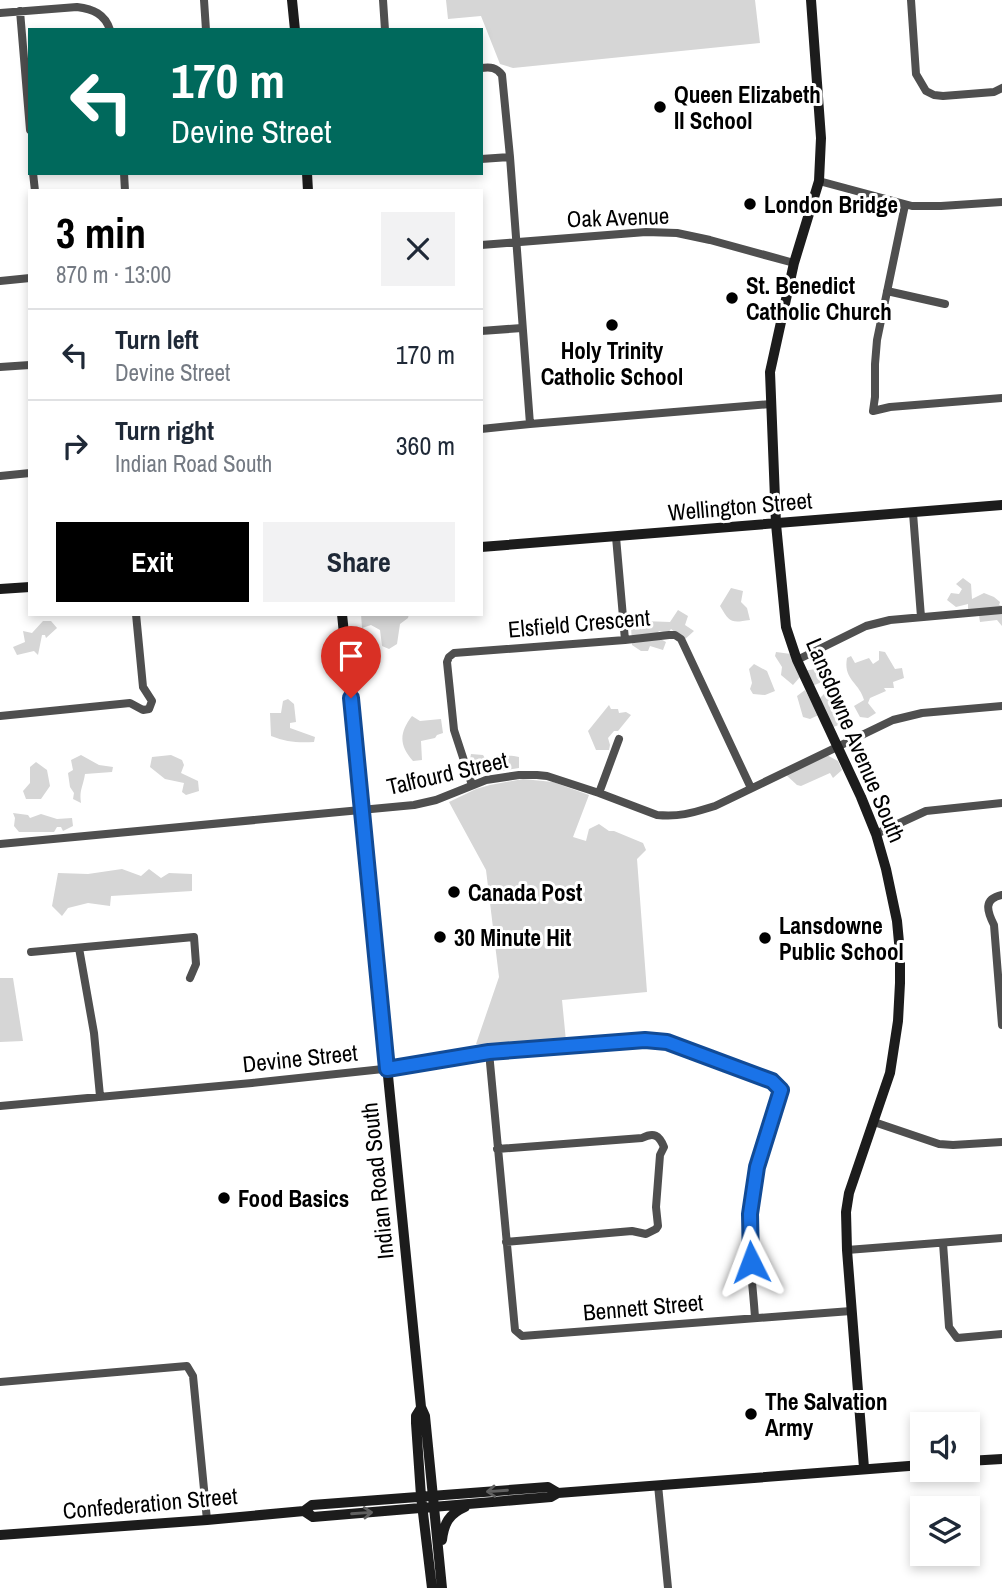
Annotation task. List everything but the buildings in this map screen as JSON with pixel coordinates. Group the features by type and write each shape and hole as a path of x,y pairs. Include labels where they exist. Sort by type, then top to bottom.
{"main road":[{"path":"292,0 295,28"},
{"name":"Lansdowne Avenue South","path":"811,0 821,138 819,181 794,264 770,372 771,404 776,524 786,626 797,660 876,834 897,921 900,983 898,1021 890,1073 849,1193 846,1212 864,1468"},
{"name":"Wellington Street","path":"483,547 1002,505"},
{"path":"0,590 28,587"},
{"name":"Indian Road South","path":"342,616 421,1408 425,1416 436,1508 442,1588"},
{"name":"Indian Road South","path":"421,1408 416,1416 417,1436 432,1588"},
{"path":"397,1498 408,1493 414,1485 417,1436"},
{"path":"980,1460 1002,1459"},
{"name":"Confederation Street","path":"304,1510 313,1517 423,1509 551,1497 558,1493 910,1466"},
{"name":"Confederation Street","path":"0,1535 207,1520 304,1510 312,1505 434,1495 548,1487 558,1493"},
{"path":"441,1575 444,1525 452,1514 471,1504"}],"street":[{"path":"204,0 206,28"},
{"path":"383,0 385,28"},
{"path":"911,0 916,75 926,91 943,96 994,92 1002,88"},
{"path":"0,13 89,8 100,14 110,28"},
{"path":"20,12 28,106"},
{"path":"483,68 493,67 502,75 530,424"},
{"path":"483,159 510,157"},
{"path":"819,181 905,205 941,206 1002,202"},
{"path":"905,205 877,340 876,397 873,411 890,407 1002,398"},
{"name":"Oak Avenue","path":"483,244 646,232 677,233 794,264"},
{"path":"0,281 28,278"},
{"path":"887,291 945,304"},
{"path":"483,331 523,328"},
{"path":"0,368 28,365"},
{"path":"483,429 771,404"},
{"path":"0,476 28,473"},
{"path":"913,513 921,617"},
{"path":"616,537 625,640"},
{"path":"797,660 866,626 890,620 1002,610"},
{"path":"0,716 130,703 149,709 152,698 144,689 136,616"},
{"name":"Elsfield Crescent","path":"472,785 454,730 447,662 454,653 675,635 681,639 751,788"},
{"name":"Talfourd Street","path":"0,844 414,805 436,800 486,780 537,775 599,793 657,815 674,817 715,806 893,720 910,715 1002,706"},
{"path":"599,793 620,739"},
{"path":"876,834 926,811 1002,803"},
{"path":"1002,895 988,904 988,913 994,925 1002,1025"},
{"path":"31,952 194,937 196,964 190,978"},
{"path":"79,948 100,1096"},
{"name":"Devine Street","path":"0,1106 387,1069 489,1052 645,1040 667,1042 772,1081 781,1090 757,1167 750,1214 755,1318"},
{"path":"489,1052 497,1149 506,1241 632,1231 646,1234 658,1226 656,1207 660,1155 664,1147 656,1135 497,1149"},
{"path":"874,1122 939,1144 1002,1142"},
{"path":"847,1250 1002,1238"},
{"name":"Bennett Street","path":"506,1241 515,1330 522,1336 851,1311"},
{"path":"943,1243 949,1327 952,1333 957,1338 1002,1334"},
{"path":"0,1381 187,1366 192,1376 207,1520"},
{"path":"658,1485 668,1588"}],"shaded area":[{"path":"446,0 755,0 760,43 513,68 500,64 481,16 448,19"},
{"path":"963,578 971,584 972,599 984,593 1000,602 1002,626 997,620 980,622 979,616 968,615 968,604 956,607 947,600 951,593 959,594 962,589 956,584"},
{"path":"731,588 743,591 741,602 747,608 750,620 732,620 720,606"},
{"path":"678,610 688,616 685,625 694,631 683,641 671,629 668,633 659,631 655,636 666,642 663,650 650,646 648,651 641,651 632,645 631,626 643,621 670,622"},
{"path":"361,616 408,616 400,624 397,644 389,649 382,646 380,630 371,625 362,628"},
{"path":"43,621 51,621 57,628 46,638 42,635 38,655 34,651 17,655 13,647 25,642 23,631 32,633"},
{"path":"879,651 885,652 895,669 902,668 904,678 893,682 894,688 884,688 886,691 870,698 868,703 876,713 868,718 860,717 854,706 864,700 849,676 847,658 851,656 855,663 869,658 873,664 879,660"},
{"path":"776,652 791,654 801,671 817,669 822,682 812,686 800,677 793,685 781,675 782,667 775,656"},
{"path":"754,664 767,671 775,691 765,695 753,694 750,689 752,683 749,669"},
{"path":"829,689 841,714 842,724 833,727 825,712 810,719 803,717 797,696 805,690 812,703"},
{"path":"288,699 294,704 296,722 290,723 290,728 315,737 314,742 292,742 271,736 270,713 281,713 283,701"},
{"path":"609,705 611,709 618,709 619,713 626,712 631,715 618,731 614,731 608,738 609,750 596,750 588,731"},
{"path":"412,716 420,721 441,719 443,733 421,741 422,760 413,761 403,744 403,733"},
{"path":"823,753 838,761 842,770 833,778 830,773 801,786 784,773"},
{"path":"471,754 483,755 486,760 506,756 519,757 519,768 475,772"},
{"path":"81,755 99,765 113,767 112,772 85,774 81,803 73,799 74,793 70,787 68,773 73,770 71,760"},
{"path":"171,755 182,760 184,765 181,773 198,781 199,791 186,795 182,792 184,783 165,779 150,767 152,757"},
{"path":"36,762 47,770 50,786 41,799 26,799 23,791 30,783 30,767"},
{"path":"523,779 553,782 589,795 573,837 586,841 589,829 599,824 609,831 643,843 646,850 637,859 647,992 562,1000 566,1041 476,1044 499,977 486,870 449,802 476,789"},
{"path":"13,813 28,815 30,818 41,814 57,819 72,818 73,826 63,831 61,827 57,827 54,832 19,832 14,826"},
{"path":"122,869 141,876 149,869 161,878 169,873 192,874 192,891 111,896 110,906 88,903 68,908 62,916 52,906 58,873 88,874"},
{"path":"0,978 13,978 23,1041 0,1042"}],"place":[{"name":"Queen Elizabeth II School","path":"660,107"},
{"name":"London Bridge","path":"750,204"},
{"name":"St. Benedict Catholic Church","path":"732,298"},
{"name":"Holy Trinity Catholic School","path":"612,325"},
{"name":"Canada Post","path":"454,892"},
{"name":"30 Minute Hit","path":"440,937"},
{"name":"Lansdowne Public School","path":"765,938"},
{"name":"Food Basics","path":"224,1198"},
{"name":"The Salvation Army","path":"751,1414"}],"route":[{"path":"351,698 387,1069 489,1052 645,1040 667,1042 772,1081 781,1090 757,1167 750,1214 751,1262"}]}
